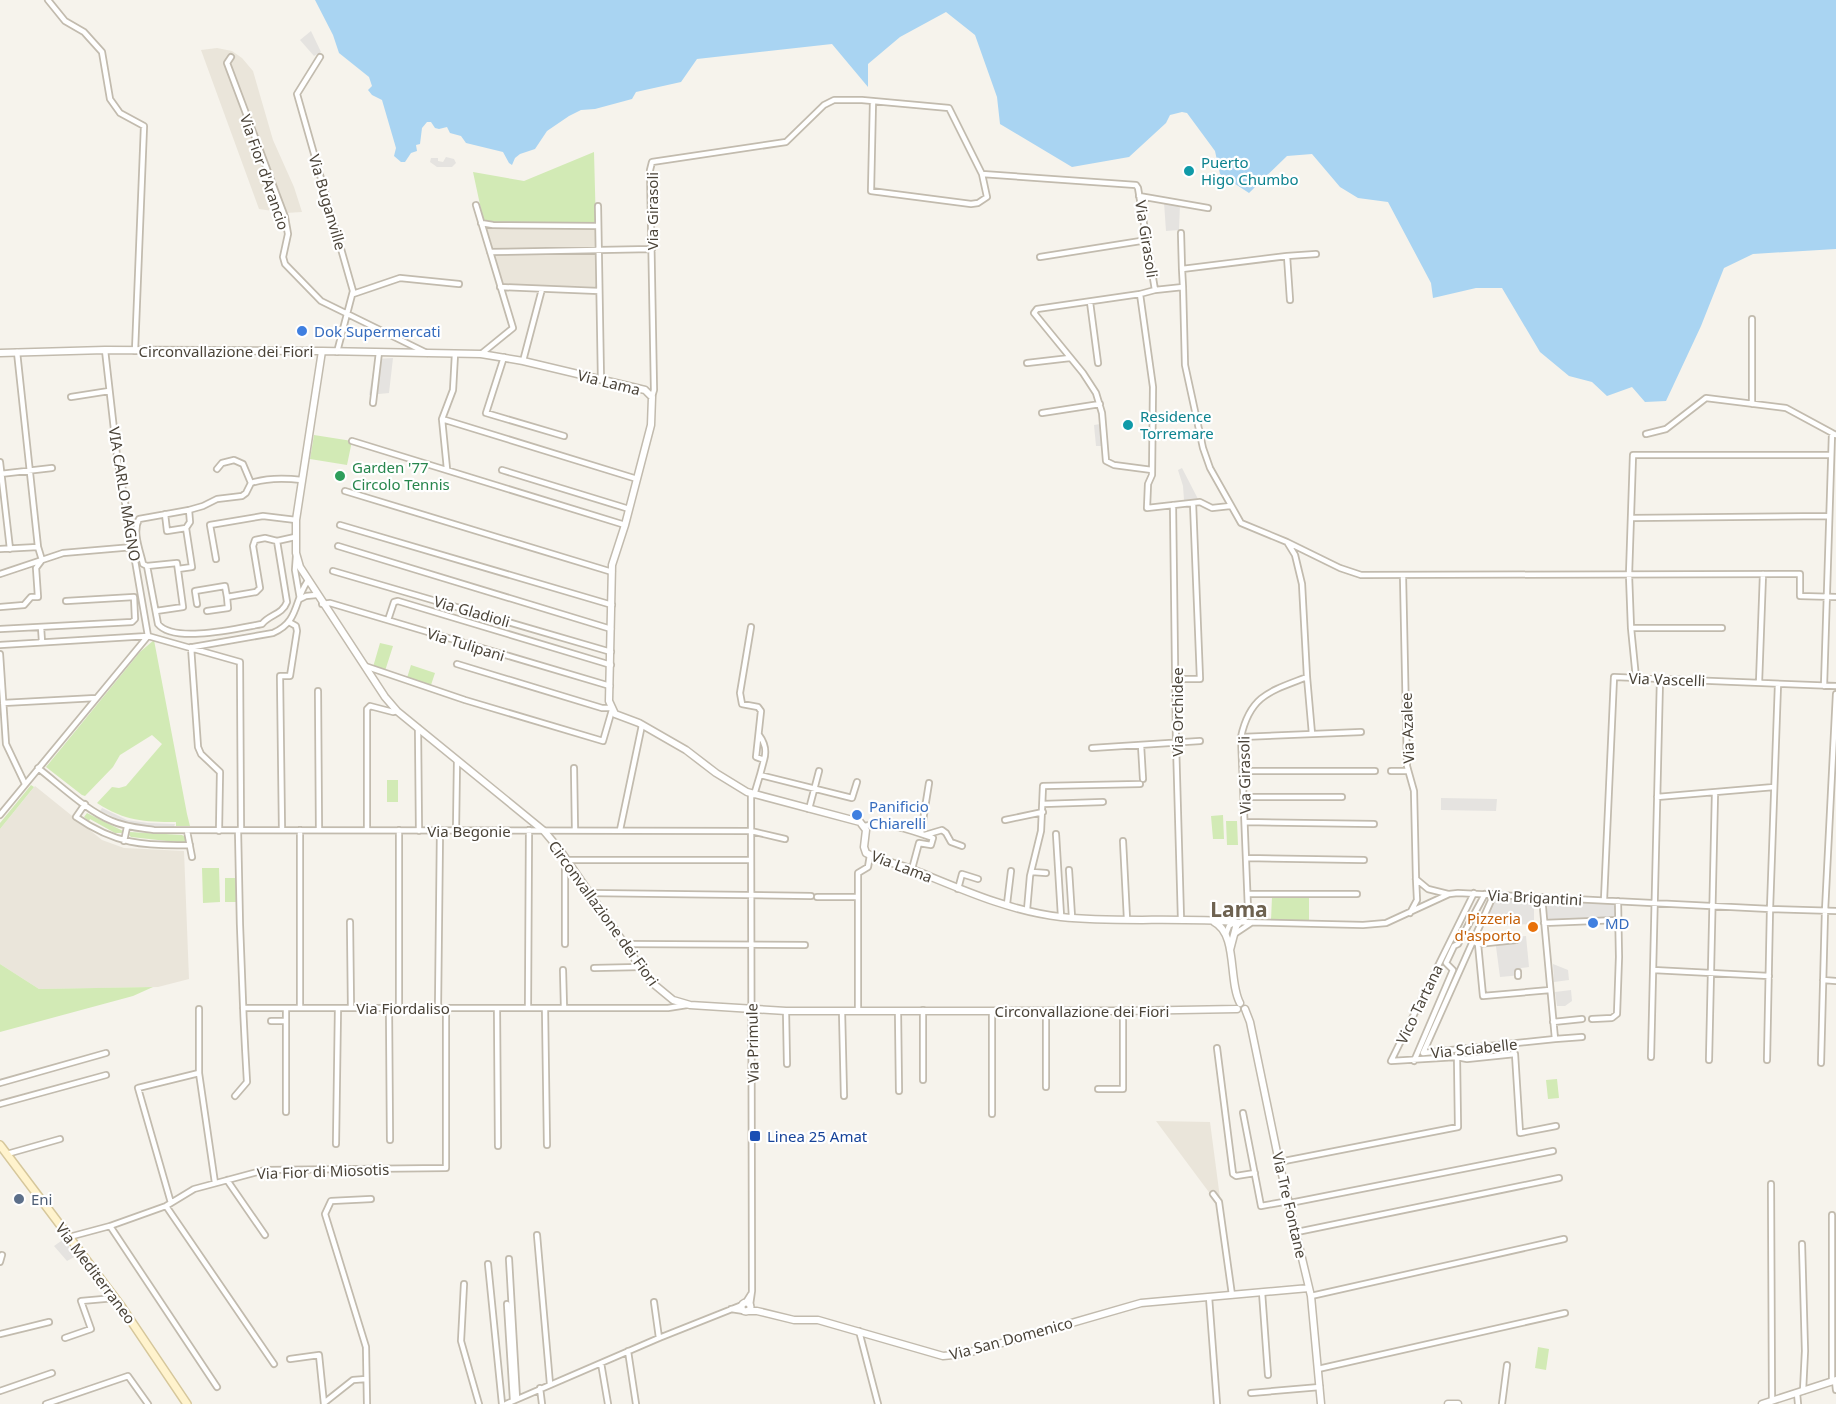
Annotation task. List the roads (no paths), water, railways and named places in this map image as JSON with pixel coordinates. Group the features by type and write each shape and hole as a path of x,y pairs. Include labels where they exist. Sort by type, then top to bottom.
{"main road":[{"name":"Via Mediterraneo","path":"0,1144 116,1298 187,1404"}],"street":[{"path":"48,0 65,21 84,32 102,52 110,99 120,113 144,126 135,351"},
{"name":"Via Fior d'Arancio","path":"231,57 227,63 285,218 288,234 284,260 317,298 429,353"},
{"name":"Via Buganville","path":"320,57 297,94 353,294"},
{"name":"Via Girasoli","path":"652,397 654,390 650,170 652,162 659,159 786,142 824,105 834,100 949,108 982,174 1136,185 1155,290"},
{"path":"873,101 871,191 978,203 987,197 982,174"},
{"path":"1139,196 1209,208"},
{"path":"476,205 513,328 481,354"},
{"path":"598,206 601,380"},
{"path":"481,223 598,226"},
{"path":"1181,232 1185,365 1203,448 1210,468 1241,522 1340,568 1361,575 1800,574 1800,596 1836,597"},
{"path":"1040,257 1147,240"},
{"path":"490,252 652,249"},
{"path":"1182,269 1316,254"},
{"path":"1287,256 1290,300"},
{"path":"337,351 353,294 400,278 459,284"},
{"path":"501,287 599,291"},
{"name":"Via Girasoli","path":"1152,470 1114,465 1106,461 1100,404 1089,381 1034,313 1037,309 1183,287"},
{"path":"523,361 542,289"},
{"path":"1140,294 1153,387 1152,470 1148,484 1147,508 1200,502 1212,508 1230,506"},
{"path":"1090,302 1098,363"},
{"path":"1752,319 1752,404"},
{"name":"Circonvallazione dei Fiori","path":"0,353 105,350 321,351 295,537 300,567 308,582 384,697 397,711 544,831 567,860 639,967 650,981 674,1000 690,1005 786,1011 1123,1011 1239,1006 1241,1011 1245,1009"},
{"name":"VIA CARLO MAGNO","path":"105,350 117,456 134,536 133,547 148,636"},
{"name":"Via Lama","path":"321,351 481,354 504,357 645,390 652,397 651,425 612,565 611,709"},
{"path":"17,352 38,547 42,560"},
{"path":"373,403 379,352"},
{"path":"447,469 442,419 453,390 455,354"},
{"path":"504,357 486,413 564,436"},
{"path":"1027,363 1070,358"},
{"path":"71,396 109,392"},
{"path":"1646,434 1666,429 1706,398 1786,408 1834,434 1831,455 1824,686"},
{"path":"1042,413 1100,404"},
{"path":"442,419 637,479"},
{"path":"352,441 625,525"},
{"path":"1636,678 1629,575 1633,455 1831,455"},
{"path":"218,469 222,463 234,460 243,464 251,483 246,493 242,496 217,499 189,510 139,519 136,524 134,536 143,564 147,566 158,624 162,629 195,635 262,624 266,619 277,615 285,608 287,602 277,541"},
{"path":"0,462 10,549"},
{"path":"1,474 52,468"},
{"path":"502,470 629,509"},
{"path":"251,483 280,479 302,480"},
{"path":"345,491 612,572"},
{"path":"1177,679 1200,679 1193,503"},
{"name":"Via Orchidee","path":"1173,505 1181,919"},
{"path":"156,611 183,607 178,569 192,567 186,528 190,522 189,510"},
{"path":"165,514 168,531 186,528"},
{"path":"216,559 210,525 263,516 296,520"},
{"path":"1631,518 1829,516"},
{"path":"340,525 612,605"},
{"path":"227,597 256,592 260,588 253,546 255,540 259,538 277,541 295,537"},
{"path":"1287,542 1295,555 1302,584 1312,734"},
{"path":"338,546 611,629"},
{"path":"0,549 38,547"},
{"path":"0,574 63,553 133,547"},
{"path":"296,553 295,570 300,599"},
{"path":"0,607 24,605 31,597 38,597 36,568 42,560"},
{"name":"VIA CARLO MAGNO","path":"147,566 177,563 178,569"},
{"name":"Via Gladioli","path":"333,571 611,652"},
{"path":"1759,683 1763,574"},
{"name":"Via Azalee","path":"1403,576 1408,771 1414,791 1417,900"},
{"path":"191,647 273,633 281,629 289,622 296,610 302,590 308,582"},
{"path":"197,604 195,591 225,586 228,608 207,611"},
{"path":"66,601 142,596"},
{"path":"300,599 306,596 316,596"},
{"path":"0,629 132,622 135,619 134,597"},
{"path":"388,620 393,602 398,601 611,665"},
{"name":"Via Tulipani","path":"322,604 330,603 610,686"},
{"path":"144,606 154,604"},
{"path":"282,830 280,676 288,677 291,674 297,631 296,627 289,622"},
{"path":"41,627 42,642"},
{"path":"751,627 740,693 742,704 758,707 761,711 756,757 764,760 765,743 759,734"},
{"path":"1631,628 1722,628"},
{"path":"0,815 148,636"},
{"path":"0,645 148,636 240,662 240,830 243,1008 247,1082 235,1096"},
{"path":"191,647 198,747 201,754 220,772 219,831"},
{"path":"0,654 6,744 25,784"},
{"path":"457,663 611,709 615,714 642,725 686,750 716,773 753,795 860,822 864,825 896,828 933,838 931,845 919,843 912,869"},
{"path":"365,666 465,700 603,741 611,709"},
{"name":"Via Girasoli","path":"1237,924 1246,917 1248,909 1241,737 1250,710 1260,700 1273,691 1307,677"},
{"name":"Via Vascelli","path":"1604,900 1614,677 1836,686"},
{"path":"1651,1057 1660,679"},
{"path":"1767,1060 1778,684"},
{"path":"318,691 320,830"},
{"path":"1821,1063 1825,911 1836,694"},
{"path":"3,703 97,698"},
{"path":"367,830 367,709 370,706 397,711"},
{"path":"620,830 642,725"},
{"path":"418,727 419,831"},
{"path":"1241,737 1361,732"},
{"path":"1092,748 1200,741"},
{"path":"1027,910 1041,831 1043,786 1141,782 1141,745"},
{"name":"Via Primule","path":"747,1307 752,1291 751,831 753,795 764,760"},
{"path":"456,831 457,761"},
{"name":"Via Begonie","path":"38,768 112,821 154,830 751,831 785,839"},
{"path":"574,768 574,830"},
{"path":"809,809 819,771"},
{"path":"1243,771 1375,771"},
{"path":"1391,771 1408,771"},
{"path":"760,775 852,798 857,782"},
{"path":"923,834 929,783"},
{"path":"1657,797 1774,787"},
{"path":"1709,1060 1715,793"},
{"path":"1244,797 1342,797"},
{"path":"1043,804 1103,802"},
{"path":"86,804 76,817 124,841 137,844 190,845"},
{"path":"1005,820 1043,812"},
{"path":"1245,822 1374,824"},
{"name":"Via Lama","path":"864,825 866,834 864,847 870,855 912,869 958,889 1027,910 1072,917 1208,919 1237,924"},
{"path":"124,841 128,826"},
{"path":"300,830 300,1008"},
{"path":"399,830 399,1008"},
{"path":"528,1007 530,830"},
{"path":"923,834 942,830 951,842 962,846"},
{"path":"187,831 192,856"},
{"path":"438,1008 440,831"},
{"path":"1056,834 1061,916"},
{"path":"1123,840 1126,919"},
{"path":"858,1011 858,873 868,867 870,855"},
{"path":"1246,858 1364,860"},
{"path":"565,944 565,862 567,860 751,860"},
{"path":"1070,870 1072,917"},
{"path":"1007,904 1011,871"},
{"path":"1032,872 1046,873"},
{"path":"958,889 963,874 978,879"},
{"path":"1416,879 1428,889 1433,902"},
{"path":"1428,889 1449,894"},
{"path":"588,893 858,897"},
{"name":"Via Brigantini","path":"1237,924 1253,922 1363,925 1386,923 1449,894 1474,893 1836,911"},
{"name":"Vico Tartana","path":"1474,893 1391,1061 1457,1057 1467,1059 1515,1054 1520,1133 1556,1126"},
{"path":"1248,894 1357,894"},
{"name":"Via Sciabelle","path":"1414,1061 1453,970 1446,963 1485,894"},
{"name":"Via Sciabelle","path":"1494,894 1475,943 1423,1053 1555,1039"},
{"path":"1542,897 1555,1039 1582,1037"},
{"path":"1410,913 1417,900 1422,907"},
{"path":"1592,1019 1612,1018 1617,1014 1618,901"},
{"path":"1208,919 1221,926 1226,934 1239,1006"},
{"path":"1544,923 1618,920"},
{"path":"350,922 351,1008"},
{"path":"1234,935 1242,927 1253,922"},
{"path":"1226,934 1229,926 1237,924 1230,950"},
{"path":"1516,940 1475,943 1483,996 1550,990"},
{"path":"623,944 805,945"},
{"path":"594,968 639,967"},
{"path":"563,970 564,1008"},
{"path":"1653,970 1768,976"},
{"path":"1823,980 1836,981"},
{"path":"1519,984 1520,993"},
{"name":"Via Fiordaliso","path":"243,1008 668,1008 690,1005"},
{"path":"286,1008 286,1112"},
{"path":"336,1144 338,1008"},
{"path":"389,1008 390,1140"},
{"name":"Via Fior di Miosotis","path":"69,1237 110,1226 169,1204 194,1189 264,1170 446,1168 446,1008"},
{"path":"498,1008 498,1146"},
{"path":"545,1008 547,1145"},
{"path":"200,1009 199,1073 215,1184"},
{"name":"Via Tre Fontane","path":"1245,1009 1250,1022 1279,1162 1311,1296 1321,1404"},
{"path":"923,1010 923,1080"},
{"path":"786,1011 787,1064"},
{"path":"842,1011 844,1096"},
{"path":"898,1011 898,1091"},
{"path":"992,1011 992,1114"},
{"path":"1046,1011 1046,1087"},
{"path":"1098,1089 1123,1089 1123,1011"},
{"path":"1553,1022 1582,1019"},
{"path":"271,1021 286,1021"},
{"path":"1217,1048 1233,1174 1255,1173"},
{"path":"0,1083 106,1053"},
{"path":"1279,1162 1458,1127 1457,1057"},
{"path":"199,1073 138,1088 169,1204 274,1364"},
{"path":"0,1104 106,1075"},
{"path":"1243,1113 1262,1206 1553,1151"},
{"path":"7,1154 60,1139"},
{"path":"1297,1232 1559,1178"},
{"path":"227,1180 265,1234"},
{"path":"1771,1184 1772,1401"},
{"path":"1213,1194 1219,1202 1232,1295"},
{"path":"367,1404 366,1347 325,1214 331,1201 371,1199"},
{"path":"1832,1215 1836,1390"},
{"path":"110,1226 217,1387"},
{"path":"537,1235 550,1384"},
{"path":"1311,1296 1564,1239"},
{"path":"1798,1404 1805,1351 1802,1244"},
{"path":"0,1262 2,1255"},
{"path":"508,1259 515,1400"},
{"path":"488,1264 504,1404 729,1309 747,1307"},
{"path":"464,1284 460,1341 479,1404"},
{"name":"Via San Domenico","path":"747,1307 794,1320 818,1320 921,1352 943,1356 964,1354 1123,1306 1309,1288"},
{"path":"1262,1292 1269,1375"},
{"path":"1209,1297 1217,1404"},
{"path":"65,1338 91,1329 81,1301 116,1298"},
{"path":"654,1302 658,1338"},
{"path":"507,1304 515,1400"},
{"path":"1318,1369 1565,1312"},
{"path":"0,1334 49,1322"},
{"path":"859,1331 878,1404"},
{"path":"628,1351 636,1404"},
{"path":"290,1359 319,1355 324,1404"},
{"path":"602,1363 608,1404"},
{"path":"1502,1404 1507,1365"},
{"path":"0,1391 52,1372"},
{"path":"46,1404 128,1376 148,1404"},
{"path":"324,1404 353,1380 366,1379"},
{"path":"1762,1404 1834,1381"},
{"path":"1251,1393 1320,1387"},
{"path":"540,1388 542,1404"},
{"path":"1448,1404 1458,1404"}],"water":[{"path":"315,0 1836,0 1836,249 1753,254 1724,268 1701,326 1666,401 1645,402 1632,387 1607,396 1592,382 1569,376 1540,352 1502,288 1476,288 1433,298 1431,283 1388,202 1358,198 1340,187 1312,154 1287,156 1249,193 1220,174 1215,151 1187,113 1182,112 1170,115 1166,123 1129,157 1072,167 1000,124 997,97 975,35 946,12 900,37 868,64 868,87 832,44 697,59 681,82 636,92 632,99 595,109 581,110 569,116 547,131 535,149 515,158 512,165 503,152 466,143 461,136 450,133 447,127 435,128 431,122 427,122 422,128 420,144 416,145 417,151 411,153 405,162 401,162 394,156 396,148 382,100 368,90 372,86 369,77 339,53 333,35"}],"place":[{"name":"Puerto Higo Chumbo","path":"1189,171"},
{"name":"Dok Supermercati","path":"302,331"},
{"name":"Residence Torremare","path":"1128,425"},
{"name":"Garden '77 Circolo Tennis","path":"340,476"},
{"name":"Panificio Chiarelli","path":"857,815"},
{"name":"MD","path":"1593,923"},
{"name":"Pizzeria d'asporto","path":"1533,927"},
{"name":"Linea 25 Amat","path":"755,1136"},
{"name":"Eni","path":"19,1199"}],"district":[{"name":"Lama","path":"1239,909"}]}
